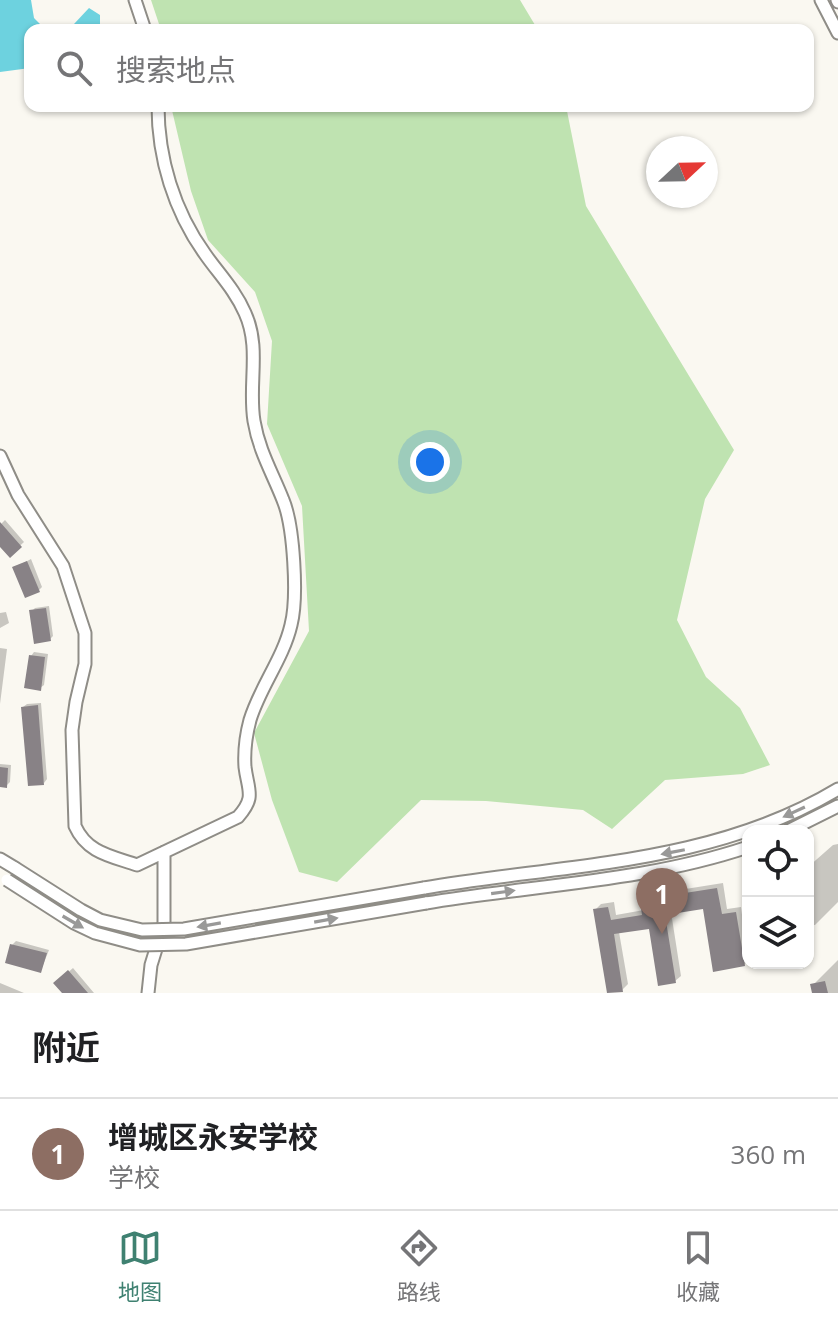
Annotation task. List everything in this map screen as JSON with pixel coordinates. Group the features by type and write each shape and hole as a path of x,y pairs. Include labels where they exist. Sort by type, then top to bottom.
{"street":[{"path":"135,0 143,24"},
{"path":"821,0 838,33"},
{"path":"0,456 18,495 63,566 85,633 85,664 72,730 75,826 81,839 91,849 137,865 238,817 248,806 251,792 245,767 245,742 251,717 285,645 294,608 292,544 284,501 270,475 254,418 251,389 255,365 247,317 237,295 204,253 177,203 161,148 158,112"},
{"path":"0,859 81,910 110,923 142,930 184,929 424,888 682,851 758,828 838,789"},
{"path":"800,825 838,806"},
{"path":"3,878 74,923 106,937 140,945 186,944 426,903 645,872 685,865 742,849"},
{"path":"148,993 151,965 164,923 164,852"}],"green space":[{"path":"151,0 520,0 534,24 159,24"},
{"path":"172,112 567,112 586,206 734,450 705,499 677,620 706,677 740,708 770,765 743,774 665,780 612,829 583,810 486,801 421,800 337,882 299,872 272,800 254,733 309,631 302,506 267,424 272,341 255,292 208,240 191,191"}],"water":[{"path":"0,0 31,0 34,18 40,24 24,24 24,69 0,72"},
{"path":"89,8 100,15 100,24 74,24"}],"building":[{"path":"0,522 22,547 10,558 0,547"},
{"path":"27,561 40,592 25,598 12,567"},
{"path":"46,608 51,641 34,644 29,610"},
{"path":"29,655 45,657 41,691 24,688"},
{"path":"38,705 44,785 28,786 21,707"},
{"path":"0,767 8,768 7,788 0,787"},
{"path":"717,888 722,914 736,912 742,967 713,972 703,909 665,915 676,983 658,986 649,929 614,934 623,992 607,993 593,909 608,907 611,920 642,915 640,900"},
{"path":"10,944 47,953 41,973 5,963"},
{"path":"68,970 88,993 62,993 53,983"},
{"path":"825,981 828,993 812,993 810,984"}],"place":[{"name":"增城区永安学校","path":"662,934"}]}
